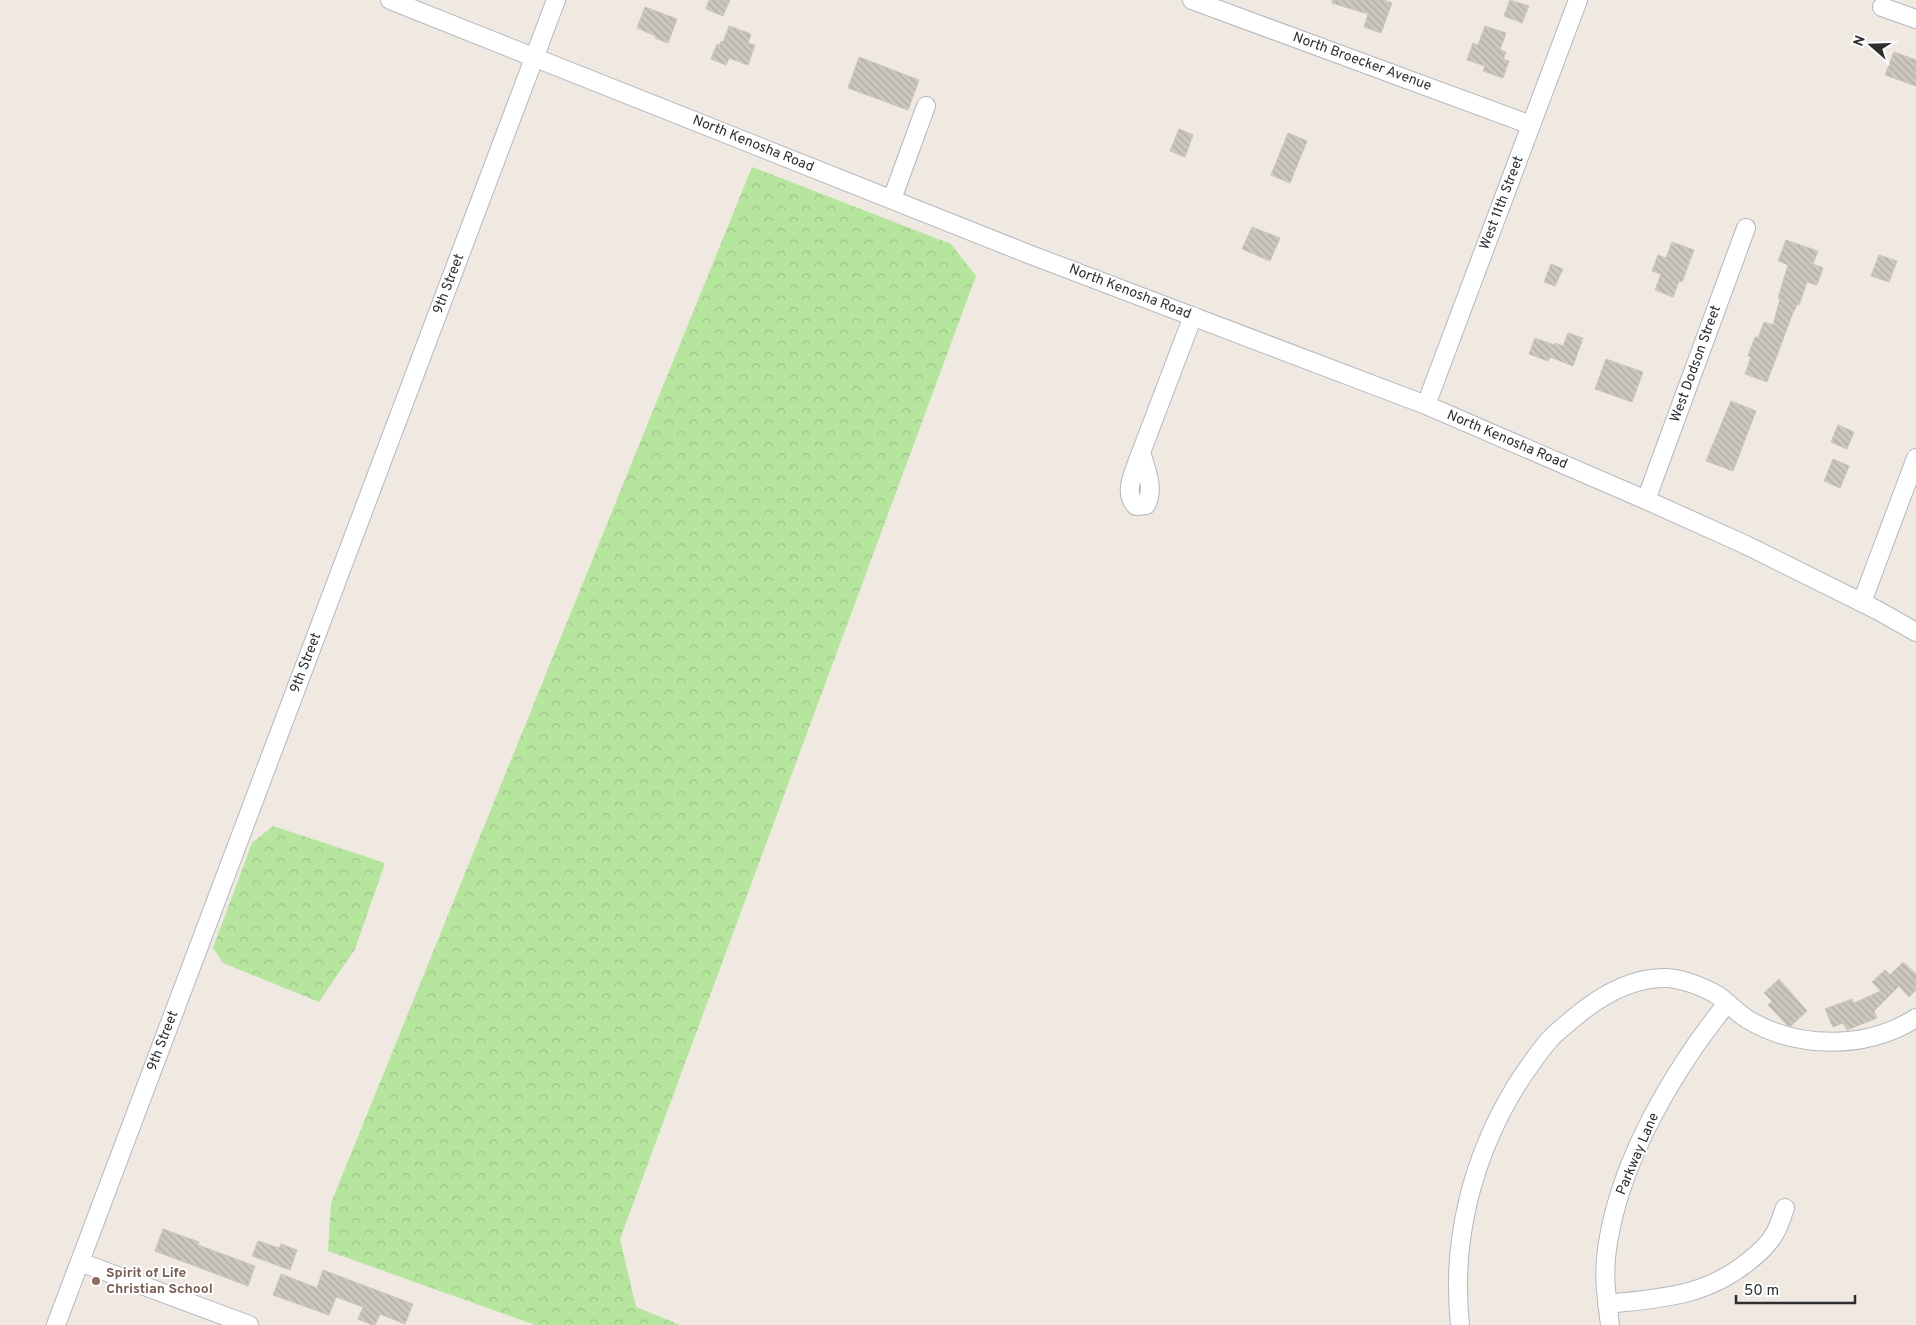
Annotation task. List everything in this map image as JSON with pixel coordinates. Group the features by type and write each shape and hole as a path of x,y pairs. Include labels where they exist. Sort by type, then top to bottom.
{"street":[{"name":"North Kenosha Road","path":"390,0 892,200 1426,405 1746,545 1862,602 1916,632"},
{"name":"9th Street","path":"56,1325 556,0"},
{"name":"North Broecker Avenue","path":"1192,0 1531,125"},
{"name":"West 11th Street","path":"1426,405 1578,0"},
{"path":"1882,7 1916,19"},
{"path":"892,200 926,106"},
{"name":"West Dodson Street","path":"1646,500 1746,228"},
{"path":"1141,452 1193,316"},
{"path":"1862,602 1916,458"},
{"path":"1460,1325 1457,1295 1461,1236 1472,1185 1486,1146 1507,1102 1527,1069 1552,1037 1584,1009 1611,992 1641,982 1668,978 1694,984 1716,995 1746,1018 1772,1032 1808,1041 1857,1041 1901,1028 1916,1018"},
{"name":"Parkway Lane","path":"1610,1325 1605,1288 1607,1250 1618,1200 1639,1145 1664,1096 1691,1051 1727,1003"},
{"path":"1607,1304 1667,1298 1691,1292 1719,1281 1739,1269 1759,1253 1774,1234 1785,1208"},
{"path":"80,1262 249,1325"}],"green space":[{"path":"752,167 951,244 976,276 620,1239 636,1307 680,1325 535,1325 328,1251 331,1203"},
{"path":"273,826 385,863 355,949 319,1002 223,963 213,948 252,843"}],"building":[{"path":"709,0 730,0 723,16 706,9"},
{"path":"1332,0 1384,0 1392,3 1381,33 1364,27 1368,14 1332,3"},
{"path":"1510,0 1529,6 1522,23 1504,16"},
{"path":"645,7 677,19 668,43 637,28"},
{"path":"729,26 751,34 748,43 755,45 748,65 729,58 726,65 711,59 717,44 720,45 721,41 723,42"},
{"path":"1485,26 1506,33 1500,50 1506,52 1503,59 1509,61 1503,78 1483,71 1485,66 1467,60 1473,43 1478,45"},
{"path":"1894,52 1916,60 1916,86 1885,75"},
{"path":"859,57 919,80 908,110 848,88"},
{"path":"1179,129 1193,135 1185,157 1170,151"},
{"path":"1288,133 1307,141 1290,183 1271,175"},
{"path":"1252,227 1280,238 1270,261 1242,249"},
{"path":"1786,240 1818,251 1813,264 1823,268 1817,285 1807,282 1799,305 1797,304 1794,310 1767,382 1745,374 1751,357 1748,356 1755,337 1758,338 1764,322 1773,325 1780,299 1778,298 1788,265 1778,261"},
{"path":"1672,242 1694,250 1682,282 1679,281 1673,297 1655,290 1661,274 1652,271 1658,255 1666,258"},
{"path":"1879,255 1897,261 1889,282 1871,276"},
{"path":"1551,264 1563,269 1555,286 1544,282"},
{"path":"1568,333 1583,338 1573,366 1550,357 1548,361 1529,354 1535,338 1554,345 1555,343 1563,346"},
{"path":"1606,359 1643,372 1632,402 1595,389"},
{"path":"1731,401 1756,411 1733,471 1706,461"},
{"path":"1838,425 1854,432 1847,449 1831,442"},
{"path":"1833,459 1849,466 1840,488 1824,481"},
{"path":"1903,962 1916,974 1916,990 1909,997 1899,986 1874,1011 1877,1018 1847,1030 1843,1023 1833,1027 1825,1009 1852,999 1854,1003 1881,991 1872,982 1885,970 1890,975"},
{"path":"1779,979 1807,1011 1791,1026 1787,1025 1768,1005 1772,1001 1764,993"},
{"path":"163,1229 199,1242 198,1245 255,1266 248,1286 155,1251"},
{"path":"258,1241 279,1248 281,1244 297,1250 290,1270 252,1256"},
{"path":"323,1270 413,1304 405,1324 380,1314 375,1325 372,1325 358,1319 363,1307 336,1297 329,1315 273,1295 281,1274 317,1288"}],"place":[{"name":"Spirit of Life Christian School","path":"96,1281"}]}
